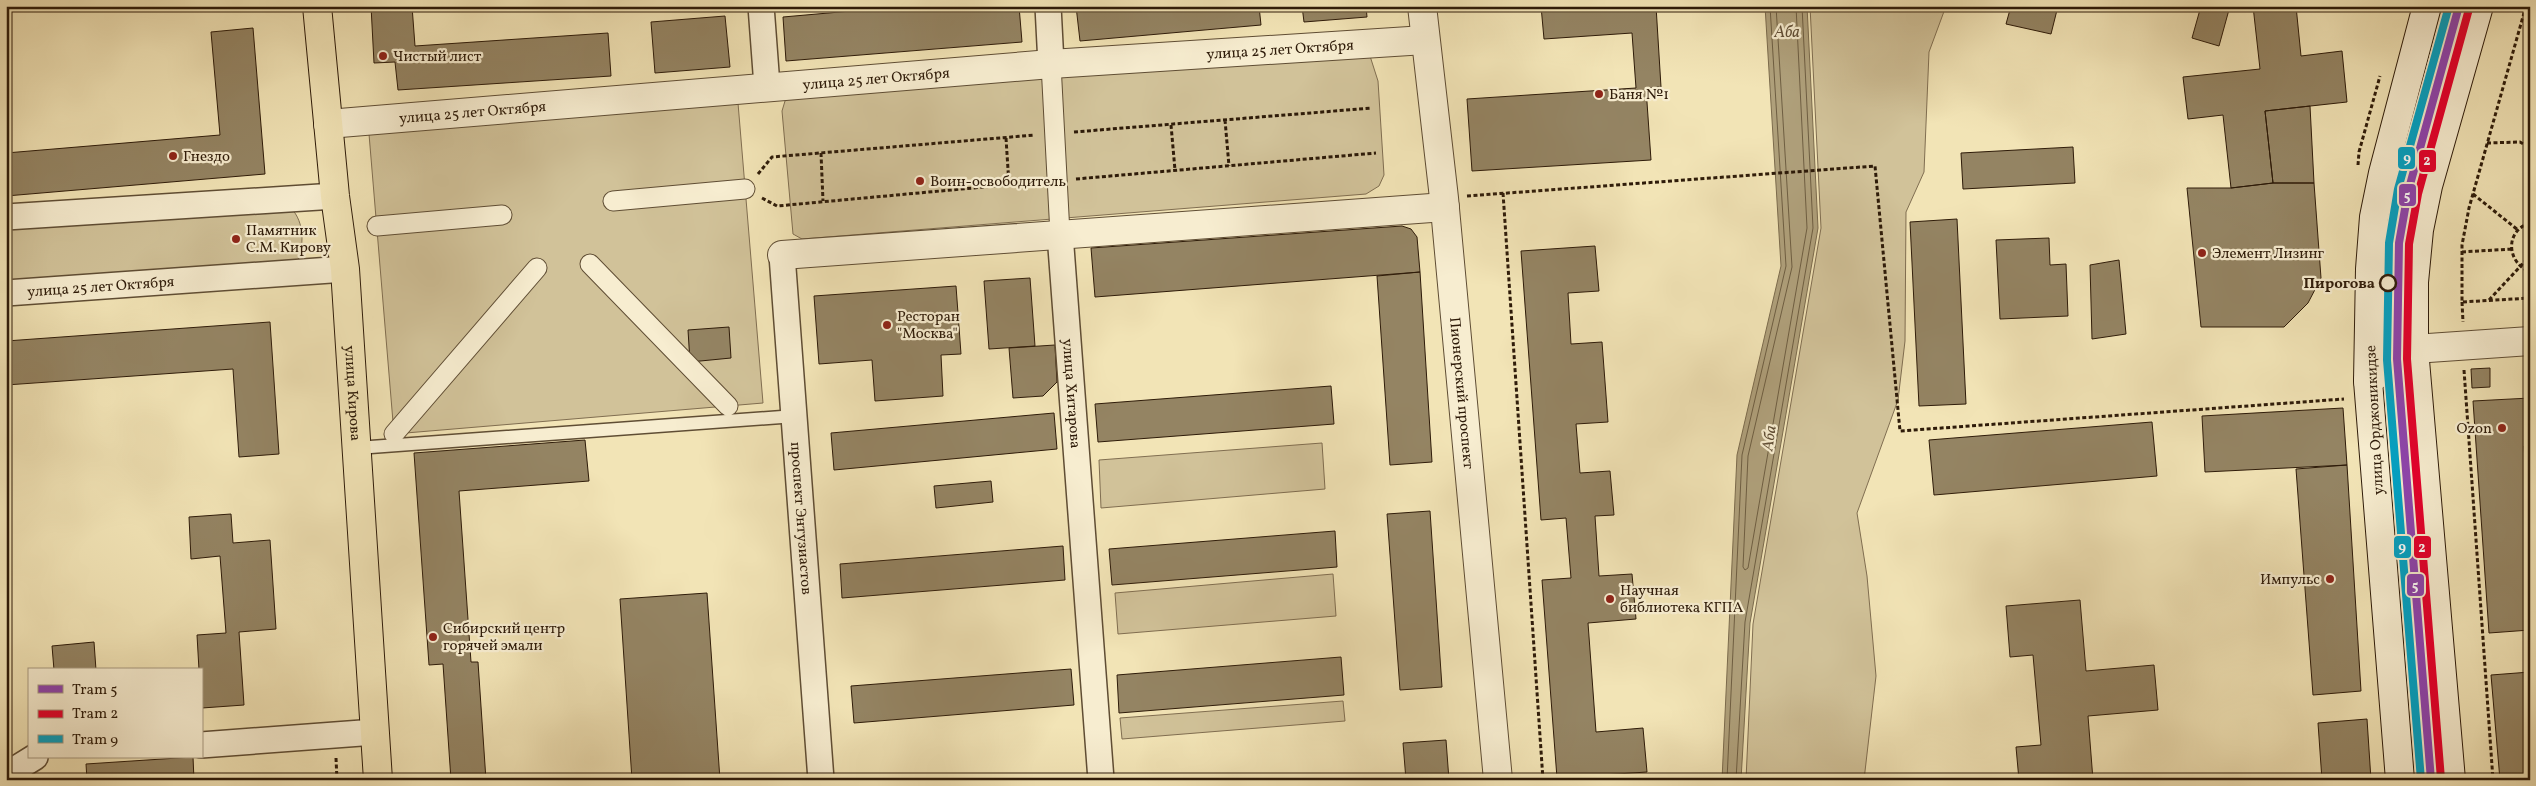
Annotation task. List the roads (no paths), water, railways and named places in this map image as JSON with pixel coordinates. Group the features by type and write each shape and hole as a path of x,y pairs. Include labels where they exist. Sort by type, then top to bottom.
{"main road":[{"name":"улица Кирова","path":"317,6 335,196 345,269 378,780"}],"street":[{"path":"761,6 767,86"},
{"name":"улица Хитарова","path":"1048,6 1060,234 1101,780"},
{"name":"Пионерский проспект","path":"1422,6 1445,202 1498,780"},
{"name":"улица Орджоникидзе","path":"2400,780 2369,389 2370,269 2374,217 2382,173 2427,6"},
{"path":"2451,780 2414,349 2414,282 2418,230 2428,186 2479,6"},
{"name":"улица 25 лет Октября","path":"328,124 767,86 1051,64 1425,40"},
{"path":"613,201 745,190"},
{"path":"6,217 335,196"},
{"path":"782,255 1445,202"},
{"path":"377,226 502,215"},
{"name":"проспект Энтузиастов","path":"782,255 820,780"},
{"path":"590,264 728,406"},
{"path":"394,434 537,268"},
{"name":"улица 25 лет Октября","path":"6,293 345,269"},
{"path":"2369,389 2397,359 2414,349 2530,341"},
{"path":"202,745 375,732"},
{"path":"6,775 33,758"}],"lane":[{"path":"357,448 795,416"}],"water":[{"name":"Аба","path":"1765,6 1807,6 1818,228 1750,623 1741,780 1722,780 1737,455 1781,266"}],"tram line":[{"name":"9","path":"2421,780 2387,360 2389,243 2398,189 2449,6"},
{"name":"5","path":"2431,780 2397,359 2399,243 2408,192 2459,6"},
{"name":"2","path":"2441,779 2407,359 2409,244 2418,194 2469,9"}],"place":[{"name":"Чистый лист","path":"383,56"},
{"name":"Баня №1","path":"1599,94"},
{"name":"Гнездо","path":"173,156"},
{"name":"Воин-освободитель","path":"920,181"},
{"name":"Памятник С.М. Кирову","path":"236,239"},
{"name":"Элемент Лизинг","path":"2202,253"},
{"name":"Пирогова","path":"2388,283"},
{"name":"Ресторан \"Москва\"","path":"887,325"},
{"name":"Ozon","path":"2502,428"},
{"name":"Импульс","path":"2330,579"},
{"name":"Научная библиотека КГПА","path":"1610,599"},
{"name":"Сибирский центр горячей эмали","path":"433,637"}]}
